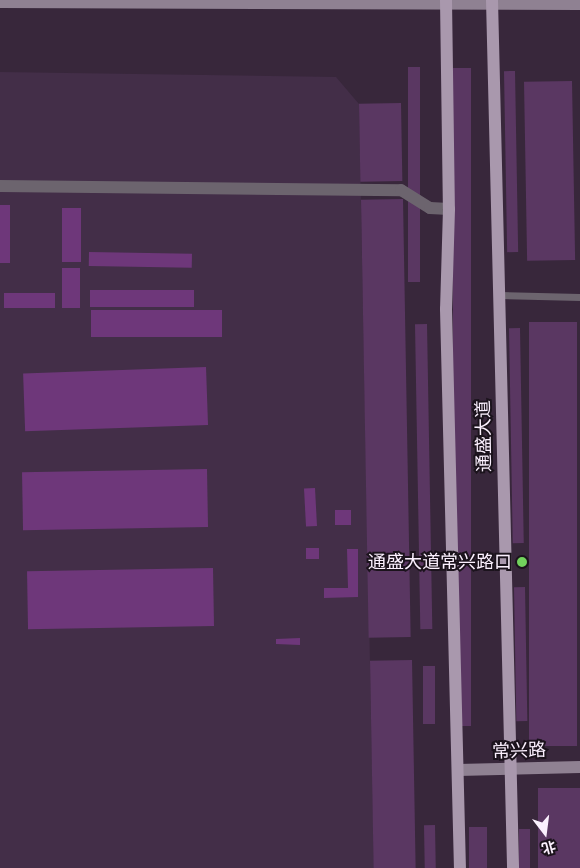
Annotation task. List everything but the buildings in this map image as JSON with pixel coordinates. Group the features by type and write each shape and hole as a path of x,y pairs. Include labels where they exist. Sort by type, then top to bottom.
{"main road":[{"path":"0,2 492,2 580,4"},
{"name":"通盛大道","path":"446,2 449,209 446,309 460,868"},
{"name":"通盛大道","path":"492,2 500,296 503,556 513,868"},
{"name":"常兴路","path":"458,770 580,766"}],"street":[{"path":"0,186 401,190 430,208 449,209"}],"lane":[{"path":"500,296 580,297"}],"shaded area":[{"path":"408,67 420,67 420,282 408,282"},
{"path":"453,68 471,68 471,726 453,726"},
{"path":"504,71 515,71 518,252 507,252"},
{"path":"0,72 336,77 359,104 374,868 0,868"},
{"path":"572,81 575,260 527,261 524,82"},
{"path":"401,103 402,181 360,182 359,104"},
{"path":"403,199 411,637 369,638 361,200"},
{"path":"529,322 577,322 577,746 529,746"},
{"path":"415,324 427,324 432,629 420,629"},
{"path":"509,328 520,328 524,543 513,543"},
{"path":"514,587 525,587 527,721 516,721"},
{"path":"412,660 416,868 374,868 370,661"},
{"path":"423,666 435,666 435,724 423,724"},
{"path":"538,788 580,788 580,868 538,868"},
{"path":"424,825 435,825 436,868 425,868"},
{"path":"469,827 487,827 487,868 469,868"},
{"path":"519,829 530,829 530,868 519,868"}],"place":[{"name":"通盛大道常兴路口","path":"522,562"}]}
